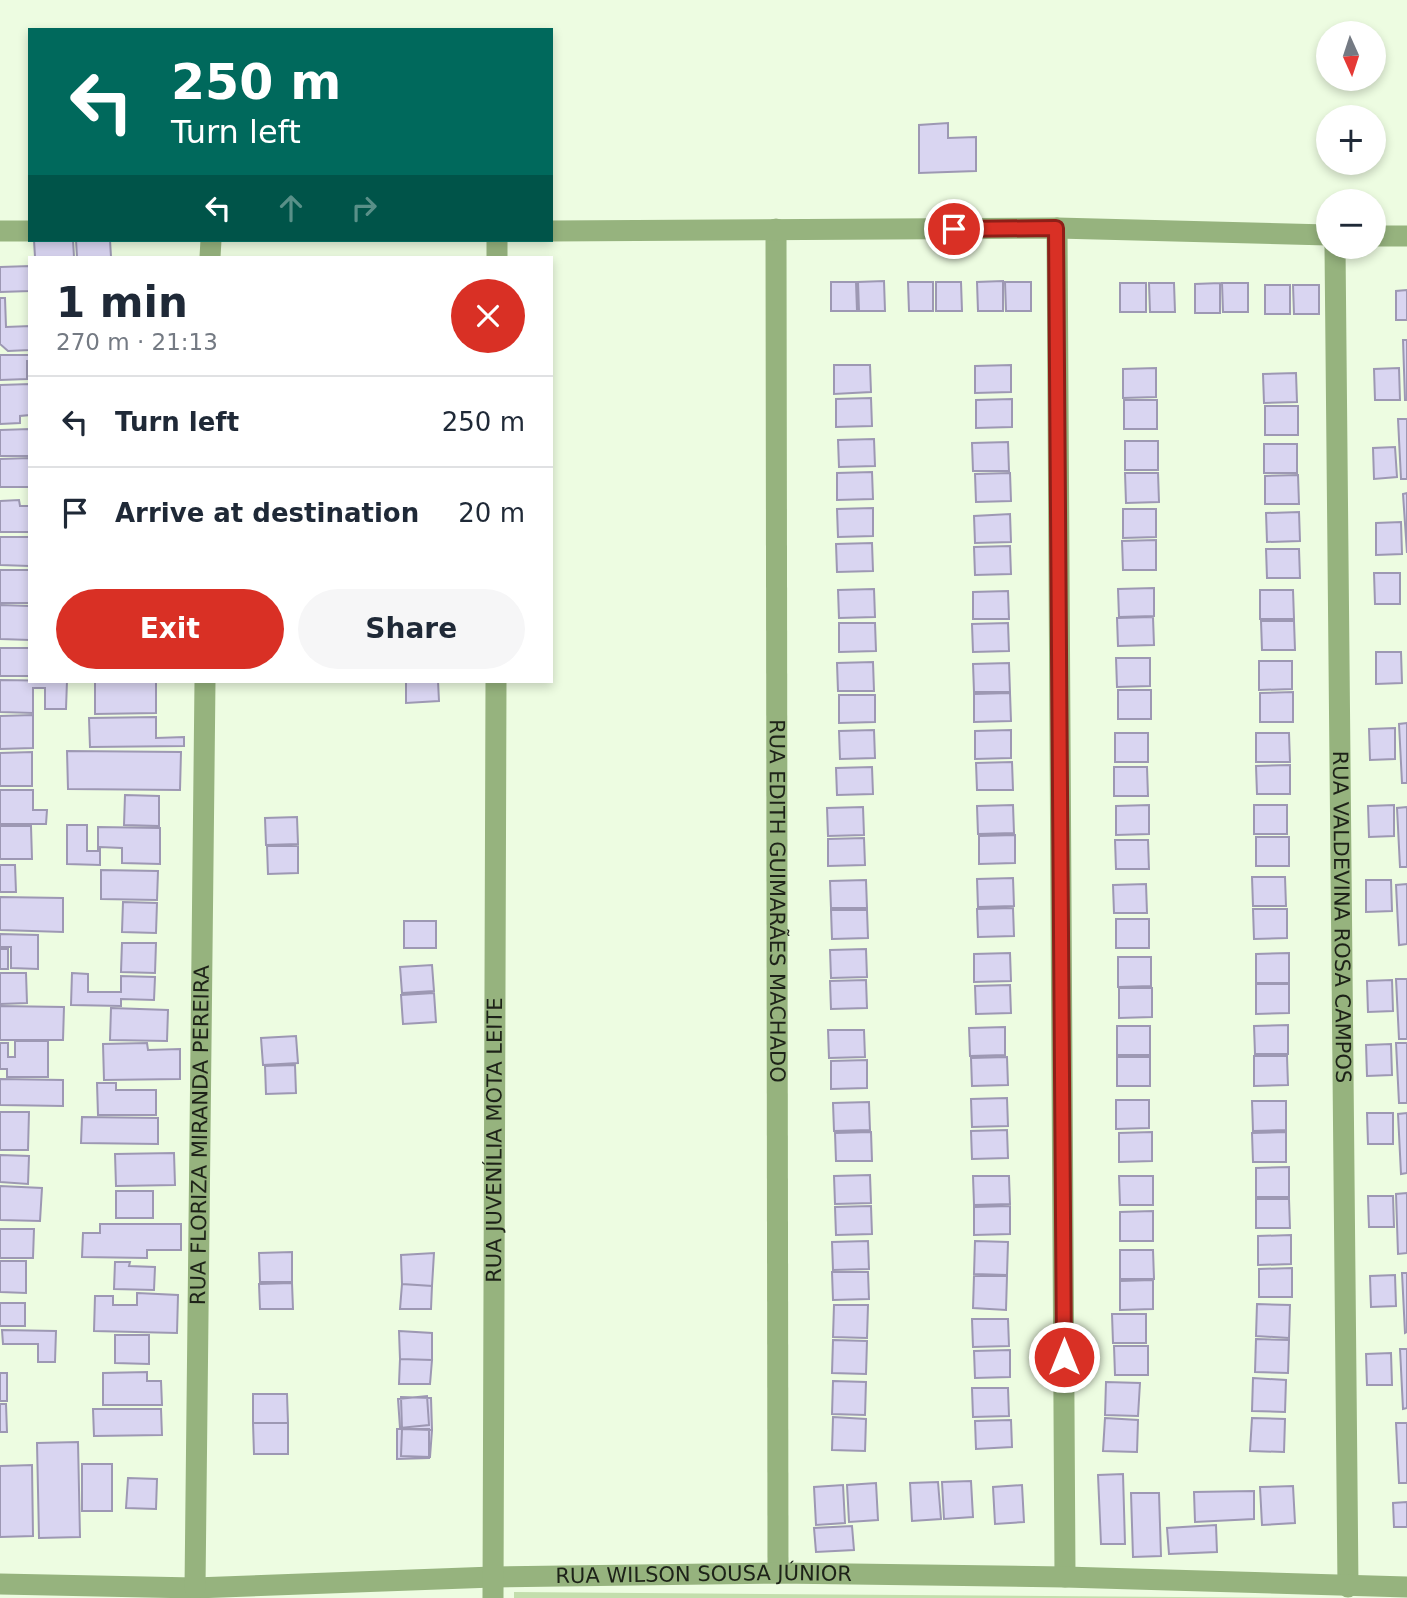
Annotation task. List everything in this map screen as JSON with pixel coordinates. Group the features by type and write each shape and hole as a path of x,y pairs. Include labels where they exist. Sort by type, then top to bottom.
{"street":[{"path":"1056,228 1065,1577"},
{"path":"553,231 1056,228 1316,235"},
{"name":"RUA EDITH GUIMARÃES MACHADO","path":"776,229 778,1573"},
{"path":"0,231 28,231"},
{"path":"1386,236 1407,236"},
{"name":"RUA VALDEVINA ROSA CAMPOS","path":"1335,259 1348,1587"},
{"name":"RUA FLORIZA MIRANDA PEREIRA","path":"195,1588 205,683"},
{"name":"RUA JUVENÍLIA MOTA LEITE","path":"493,1587 496,683"},
{"name":"RUA WILSON SOUSA JÚNIOR","path":"0,1584 195,1588 493,1587 778,1573 1065,1577 1407,1587"}],"green space":[{"path":"514,1592 1304,1598 514,1598"}],"building":[{"path":"948,123 948,138 976,137 976,171 919,173 919,125"},
{"path":"34,242 73,242 74,256 35,256"},
{"path":"76,242 110,242 111,256 77,256"},
{"path":"28,266 28,291 0,292 0,267"},
{"path":"884,281 885,311 859,311 858,282"},
{"path":"1003,281 1003,311 978,311 977,282"},
{"path":"831,282 856,282 857,311 831,311"},
{"path":"908,282 933,282 933,311 909,311"},
{"path":"936,282 961,282 962,311 936,311"},
{"path":"1005,282 1031,282 1031,311 1006,311"},
{"path":"1120,283 1146,283 1146,312 1120,312"},
{"path":"1149,283 1174,283 1175,312 1150,312"},
{"path":"1220,283 1220,313 1195,313 1195,284"},
{"path":"1222,283 1248,283 1248,312 1223,312"},
{"path":"1265,285 1290,285 1290,314 1265,314"},
{"path":"1293,285 1319,285 1319,314 1294,314"},
{"path":"1407,290 1407,320 1396,320 1396,291"},
{"path":"0,298 5,298 6,327 28,326 28,350 8,351 0,344"},
{"path":"1403,340 1407,340 1407,400 1405,400"},
{"path":"0,355 28,355 27,379 0,380"},
{"path":"834,365 870,365 871,392 834,394"},
{"path":"1011,365 1011,392 975,393 975,366"},
{"path":"1156,368 1156,397 1123,398 1123,369"},
{"path":"1399,368 1400,400 1375,400 1374,369"},
{"path":"1296,373 1297,402 1264,403 1263,374"},
{"path":"28,384 28,415 20,416 20,423 0,424 0,385"},
{"path":"871,398 872,426 836,427 836,399"},
{"path":"1012,399 1012,427 976,428 976,400"},
{"path":"1124,400 1157,400 1157,429 1124,429"},
{"path":"1265,406 1298,406 1298,435 1265,435"},
{"path":"1398,419 1407,419 1407,479 1401,479"},
{"path":"28,429 28,456 0,456 0,430"},
{"path":"874,439 875,466 839,467 838,440"},
{"path":"1125,441 1158,441 1158,470 1125,470"},
{"path":"1008,442 1009,471 973,471 972,443"},
{"path":"1264,444 1297,444 1297,473 1264,473"},
{"path":"1395,447 1397,477 1374,479 1373,448"},
{"path":"28,458 28,487 0,487 0,459"},
{"path":"872,472 873,499 837,500 837,473"},
{"path":"1010,473 1011,501 976,502 975,474"},
{"path":"1125,473 1158,473 1159,502 1126,503"},
{"path":"1298,475 1299,504 1265,504 1265,476"},
{"path":"1407,493 1407,553 1403,494"},
{"path":"19,500 20,506 28,506 28,532 0,532 0,501"},
{"path":"873,508 873,536 838,537 837,509"},
{"path":"1123,509 1156,509 1156,537 1123,538"},
{"path":"1299,512 1300,541 1267,542 1266,513"},
{"path":"1010,514 1011,542 975,543 974,516"},
{"path":"1401,522 1402,554 1376,555 1376,523"},
{"path":"0,537 28,537 28,566 0,565"},
{"path":"1156,540 1156,570 1123,570 1122,541"},
{"path":"872,543 873,571 837,572 836,544"},
{"path":"1010,546 1011,574 975,575 974,547"},
{"path":"1266,549 1299,549 1300,578 1267,578"},
{"path":"0,570 28,570 28,603 0,603"},
{"path":"1374,573 1400,573 1400,604 1375,604"},
{"path":"1154,588 1154,616 1119,617 1118,589"},
{"path":"874,589 875,617 839,618 838,590"},
{"path":"1260,590 1293,590 1294,619 1260,619"},
{"path":"1008,591 1009,619 973,619 973,592"},
{"path":"0,605 28,606 28,640 0,639"},
{"path":"1153,617 1154,645 1118,646 1117,618"},
{"path":"1261,621 1294,621 1295,650 1262,650"},
{"path":"839,623 875,623 876,651 839,652"},
{"path":"1008,623 1009,651 973,652 972,624"},
{"path":"0,648 28,648 28,676 0,676"},
{"path":"1376,652 1401,652 1402,683 1376,684"},
{"path":"1116,658 1150,658 1150,686 1117,687"},
{"path":"1259,661 1292,661 1292,689 1259,690"},
{"path":"873,662 874,691 838,691 837,663"},
{"path":"1009,663 1010,692 974,692 973,664"},
{"path":"0,680 67,683 66,709 45,709 45,688 33,688 33,713 0,712"},
{"path":"95,683 156,683 156,713 95,714"},
{"path":"406,683 438,683 439,701 406,703"},
{"path":"1118,690 1151,690 1151,719 1118,719"},
{"path":"1293,692 1293,722 1260,722 1260,693"},
{"path":"1010,693 1011,721 974,722 974,694"},
{"path":"839,695 875,695 875,722 839,723"},
{"path":"33,715 33,748 0,749 0,716"},
{"path":"156,717 156,738 184,737 184,746 90,747 89,718"},
{"path":"1407,723 1407,783 1402,783 1399,724"},
{"path":"1395,728 1395,759 1370,760 1369,729"},
{"path":"874,730 875,758 840,759 839,731"},
{"path":"1011,730 1011,758 975,759 975,731"},
{"path":"1115,733 1148,733 1148,762 1115,762"},
{"path":"1256,733 1289,733 1290,762 1256,762"},
{"path":"67,751 181,752 180,790 68,789"},
{"path":"32,752 32,786 0,786 0,753"},
{"path":"1012,762 1013,790 977,790 976,763"},
{"path":"1290,765 1290,794 1257,794 1256,766"},
{"path":"872,767 873,794 837,795 836,768"},
{"path":"1114,767 1147,767 1148,796 1114,796"},
{"path":"0,790 33,790 33,810 47,810 46,824 0,824"},
{"path":"125,795 159,796 159,826 124,825"},
{"path":"1013,805 1014,833 978,834 977,806"},
{"path":"1149,805 1149,834 1116,835 1116,806"},
{"path":"1254,805 1287,805 1287,834 1254,834"},
{"path":"1394,805 1394,836 1369,837 1368,806"},
{"path":"863,807 864,835 828,836 827,808"},
{"path":"1407,807 1407,867 1400,867 1397,808"},
{"path":"297,817 298,844 266,845 265,818"},
{"path":"67,825 87,825 87,851 98,851 98,827 160,828 160,864 122,863 122,848 100,847 100,865 67,864"},
{"path":"0,826 31,826 32,859 0,859"},
{"path":"1015,835 1015,863 979,864 979,836"},
{"path":"1256,837 1289,837 1289,866 1256,866"},
{"path":"864,838 865,865 828,866 828,839"},
{"path":"1115,840 1148,840 1149,869 1116,869"},
{"path":"267,846 298,846 298,873 268,874"},
{"path":"0,865 15,865 16,892 0,892"},
{"path":"101,870 158,871 157,900 101,899"},
{"path":"1252,877 1285,877 1286,906 1253,906"},
{"path":"1013,878 1014,906 978,907 977,879"},
{"path":"866,880 867,908 831,908 830,881"},
{"path":"1366,880 1391,880 1392,911 1366,912"},
{"path":"1146,884 1147,913 1114,913 1113,885"},
{"path":"1407,884 1407,944 1399,945 1396,885"},
{"path":"0,897 63,898 63,932 0,930"},
{"path":"123,902 157,903 156,933 122,932"},
{"path":"1013,908 1014,936 978,937 977,909"},
{"path":"1253,909 1287,909 1287,938 1254,939"},
{"path":"831,910 867,910 868,938 832,939"},
{"path":"1116,919 1149,919 1149,948 1116,948"},
{"path":"404,921 436,921 436,948 404,948"},
{"path":"0,934 38,935 38,969 11,968 11,947 0,947"},
{"path":"122,943 156,943 155,973 121,972"},
{"path":"0,949 8,949 8,969 0,969"},
{"path":"866,949 867,977 831,978 830,950"},
{"path":"1010,953 1011,981 974,982 974,954"},
{"path":"1289,953 1289,983 1256,983 1256,954"},
{"path":"1118,957 1151,957 1151,986 1118,987"},
{"path":"432,965 434,991 402,993 400,967"},
{"path":"0,973 26,973 27,1003 0,1004"},
{"path":"72,973 88,974 88,992 121,992 121,976 155,977 154,1000 121,999 121,1006 71,1005"},
{"path":"1396,979 1407,979 1407,1039 1399,1039"},
{"path":"866,980 867,1008 831,1009 830,981"},
{"path":"1392,980 1393,1011 1368,1012 1367,981"},
{"path":"1256,984 1289,984 1289,1013 1256,1014"},
{"path":"1010,985 1011,1013 976,1014 975,986"},
{"path":"1119,988 1152,988 1152,1017 1119,1018"},
{"path":"434,993 436,1022 403,1024 401,995"},
{"path":"0,1006 64,1007 63,1040 0,1040"},
{"path":"111,1008 168,1010 167,1041 110,1040"},
{"path":"1288,1025 1288,1054 1255,1054 1254,1026"},
{"path":"1117,1026 1150,1026 1150,1055 1117,1055"},
{"path":"1005,1027 1005,1055 970,1056 969,1028"},
{"path":"828,1030 864,1030 865,1057 829,1058"},
{"path":"296,1036 298,1063 263,1065 261,1038"},
{"path":"15,1041 48,1041 48,1077 7,1077 7,1069 0,1069 0,1043 8,1043 8,1057 15,1057"},
{"path":"147,1043 148,1050 180,1049 180,1079 104,1080 103,1044"},
{"path":"1396,1043 1407,1043 1407,1103 1399,1103"},
{"path":"1391,1044 1392,1075 1367,1076 1366,1045"},
{"path":"1254,1056 1287,1056 1288,1085 1254,1086"},
{"path":"1007,1057 1008,1085 972,1086 971,1058"},
{"path":"1117,1057 1150,1057 1150,1086 1117,1086"},
{"path":"867,1060 867,1088 831,1089 831,1061"},
{"path":"295,1065 296,1093 266,1094 265,1066"},
{"path":"0,1079 63,1080 63,1106 0,1105"},
{"path":"97,1083 116,1083 116,1090 156,1090 156,1115 98,1115"},
{"path":"1007,1098 1008,1126 972,1127 971,1099"},
{"path":"1116,1100 1149,1100 1149,1128 1116,1129"},
{"path":"1252,1101 1286,1101 1286,1130 1253,1131"},
{"path":"869,1102 870,1130 834,1131 833,1103"},
{"path":"0,1112 29,1112 28,1150 0,1150"},
{"path":"1367,1113 1393,1113 1393,1144 1368,1144"},
{"path":"1407,1113 1407,1173 1401,1174 1398,1114"},
{"path":"82,1117 158,1118 158,1144 81,1143"},
{"path":"1007,1130 1008,1158 972,1159 971,1131"},
{"path":"871,1132 872,1161 836,1161 835,1133"},
{"path":"1152,1132 1152,1161 1119,1162 1119,1133"},
{"path":"1286,1132 1286,1162 1253,1162 1252,1133"},
{"path":"174,1153 175,1185 116,1186 115,1154"},
{"path":"0,1155 29,1156 28,1184 0,1182"},
{"path":"1289,1167 1289,1197 1256,1197 1256,1168"},
{"path":"870,1175 871,1203 835,1204 834,1176"},
{"path":"973,1176 1009,1176 1010,1204 974,1205"},
{"path":"1119,1176 1153,1176 1153,1205 1120,1205"},
{"path":"0,1186 42,1188 40,1221 0,1220"},
{"path":"116,1191 153,1191 153,1218 116,1218"},
{"path":"1407,1193 1407,1253 1398,1254 1396,1194"},
{"path":"1368,1196 1393,1196 1394,1227 1369,1227"},
{"path":"1256,1199 1289,1199 1290,1228 1256,1228"},
{"path":"871,1206 872,1234 836,1235 835,1207"},
{"path":"1010,1206 1010,1234 974,1235 974,1207"},
{"path":"1153,1211 1153,1241 1120,1241 1120,1212"},
{"path":"100,1224 181,1224 181,1250 147,1250 147,1258 82,1257 83,1233 100,1233"},
{"path":"0,1229 34,1229 33,1258 0,1258"},
{"path":"1291,1235 1291,1264 1258,1265 1258,1236"},
{"path":"868,1241 869,1269 833,1270 832,1242"},
{"path":"975,1241 1008,1242 1007,1275 974,1274"},
{"path":"1120,1250 1153,1250 1154,1279 1120,1279"},
{"path":"292,1252 292,1282 260,1282 259,1253"},
{"path":"434,1253 432,1286 402,1284 401,1255"},
{"path":"0,1261 26,1261 26,1293 0,1292"},
{"path":"115,1262 130,1262 129,1266 155,1267 154,1290 114,1289"},
{"path":"1292,1268 1292,1297 1259,1297 1259,1269"},
{"path":"832,1272 868,1272 869,1299 833,1300"},
{"path":"1402,1273 1407,1273 1405,1333"},
{"path":"1395,1275 1396,1306 1371,1307 1370,1276"},
{"path":"974,1276 1007,1276 1006,1310 973,1308"},
{"path":"1153,1280 1153,1309 1120,1310 1120,1281"},
{"path":"292,1283 293,1309 260,1309 259,1284"},
{"path":"402,1284 432,1286 431,1309 400,1309"},
{"path":"137,1293 178,1295 177,1333 94,1331 95,1296 113,1296 113,1305 137,1305"},
{"path":"0,1303 25,1303 25,1326 0,1326"},
{"path":"1257,1304 1290,1305 1289,1338 1256,1336"},
{"path":"834,1305 868,1305 867,1338 833,1337"},
{"path":"1112,1314 1146,1314 1146,1343 1113,1343"},
{"path":"972,1319 1008,1319 1009,1346 973,1347"},
{"path":"2,1330 56,1331 55,1362 38,1362 38,1344 3,1344"},
{"path":"399,1331 432,1333 432,1360 400,1359"},
{"path":"115,1335 149,1335 149,1364 115,1363"},
{"path":"1256,1339 1289,1340 1288,1373 1255,1372"},
{"path":"833,1340 867,1341 866,1374 832,1373"},
{"path":"1114,1346 1148,1346 1148,1375 1115,1375"},
{"path":"1400,1349 1407,1349 1407,1408 1403,1409"},
{"path":"1010,1350 1010,1377 975,1378 974,1351"},
{"path":"1391,1353 1392,1385 1367,1385 1366,1354"},
{"path":"400,1359 432,1360 430,1384 399,1384"},
{"path":"147,1372 147,1381 161,1381 162,1405 103,1405 103,1373"},
{"path":"0,1373 7,1373 7,1401 0,1401"},
{"path":"1253,1378 1286,1380 1285,1412 1252,1411"},
{"path":"833,1381 866,1382 865,1415 832,1414"},
{"path":"1106,1382 1140,1383 1138,1416 1105,1415"},
{"path":"972,1388 1008,1388 1009,1416 973,1417"},
{"path":"253,1394 287,1394 288,1423 253,1423"},
{"path":"427,1396 429,1425 400,1428 398,1399"},
{"path":"401,1397 431,1398 432,1430 402,1429"},
{"path":"0,1404 6,1404 7,1432 0,1432"},
{"path":"93,1409 161,1409 162,1435 94,1436"},
{"path":"833,1417 866,1419 865,1451 832,1450"},
{"path":"1105,1418 1138,1420 1137,1452 1103,1451"},
{"path":"1252,1418 1285,1419 1284,1452 1250,1451"},
{"path":"1011,1420 1012,1447 976,1449 975,1421"},
{"path":"253,1423 288,1423 288,1454 254,1454"},
{"path":"1396,1423 1407,1423 1407,1483 1399,1483"},
{"path":"397,1429 429,1429 429,1458 397,1459"},
{"path":"402,1429 432,1430 430,1457 401,1456"},
{"path":"78,1442 80,1537 39,1538 37,1443"},
{"path":"82,1464 112,1464 112,1511 82,1511"},
{"path":"32,1465 33,1536 0,1537 0,1466"},
{"path":"1123,1474 1125,1544 1101,1544 1098,1475"},
{"path":"128,1478 157,1479 156,1509 126,1508"},
{"path":"971,1481 973,1517 944,1519 942,1482"},
{"path":"938,1482 941,1519 912,1521 910,1483"},
{"path":"876,1483 878,1520 849,1522 847,1485"},
{"path":"843,1485 845,1523 816,1525 814,1487"},
{"path":"1022,1485 1024,1522 995,1524 993,1487"},
{"path":"1293,1486 1295,1523 1262,1525 1260,1487"},
{"path":"1254,1491 1254,1519 1195,1522 1194,1492"},
{"path":"1131,1493 1159,1493 1161,1556 1133,1557"},
{"path":"1407,1502 1407,1527 1394,1527 1393,1503"},
{"path":"1216,1525 1217,1552 1169,1554 1167,1528"},
{"path":"852,1526 854,1550 816,1552 814,1528"}],"route":[{"path":"954,229 1056,228 1064,1357"}]}
